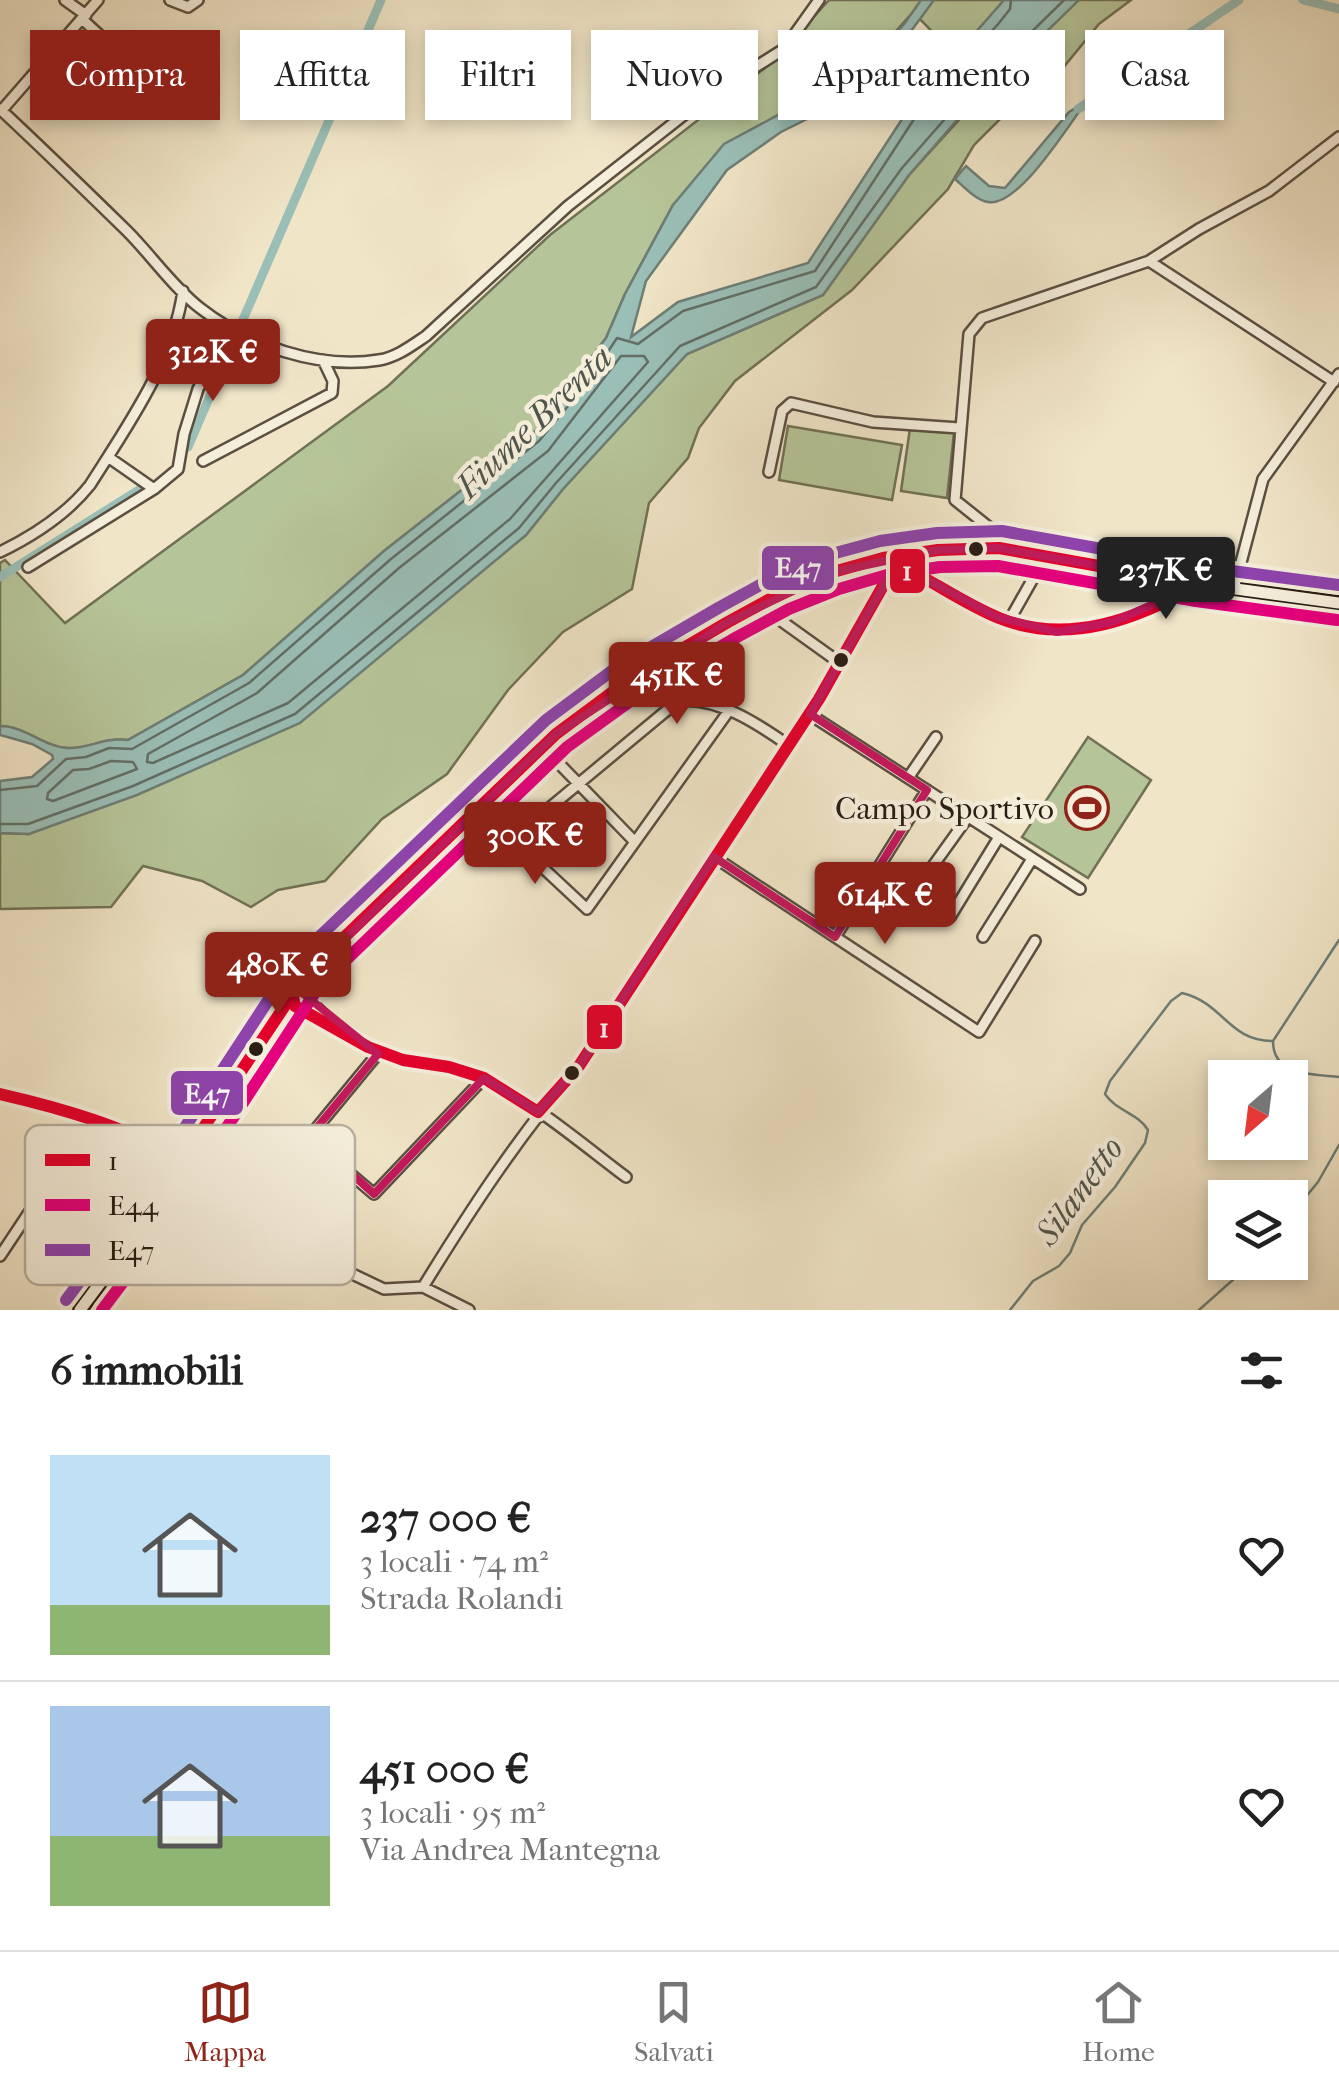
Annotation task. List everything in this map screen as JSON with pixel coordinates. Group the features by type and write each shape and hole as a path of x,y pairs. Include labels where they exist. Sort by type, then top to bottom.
{"main road":[{"path":"205,1125 293,990 542,746 626,682 781,593 883,558 938,550 999,548 1200,584 1339,603"},
{"path":"80,1310 99,1285"}],"street":[{"path":"65,0 97,30"},
{"path":"98,0 1,110 135,238 194,302 236,331 281,350 323,360 381,360 426,336 568,206 704,100 784,49 820,0"},
{"path":"170,0 188,7 198,0"},
{"path":"999,548 990,528 955,500 969,334 974,325 982,318 1149,261 1269,191 1339,137"},
{"path":"1149,261 1336,378 1264,479 1234,589"},
{"path":"179,321 184,291"},
{"path":"0,552 46,527 77,502 148,390 179,321 194,302"},
{"path":"28,568 154,489 178,469 198,389 236,331"},
{"path":"202,461 332,393 335,388 323,360"},
{"path":"769,472 782,410 791,403 872,422 959,428"},
{"path":"108,456 154,489"},
{"path":"1009,622 1040,555"},
{"path":"848,568 908,570 1009,622 1056,632 1084,630 1152,608 1200,584"},
{"path":"422,1286 538,1112 578,1066 809,714 894,572"},
{"path":"759,605 840,663"},
{"path":"728,712 586,909 512,839 678,701 694,699 728,712 761,726 788,745"},
{"path":"809,714 1080,889"},
{"path":"908,778 936,737"},
{"path":"542,746 635,842"},
{"path":"835,937 927,790"},
{"path":"915,891 968,817"},
{"path":"950,917 999,837"},
{"path":"714,857 979,1032 1035,941"},
{"path":"983,937 1032,858"},
{"path":"293,990 295,1006 347,1036 403,1060 449,1067 484,1078 626,1177"},
{"path":"293,990 347,1036"},
{"path":"273,1020 292,1013 308,1013"},
{"path":"319,1125 380,1051"},
{"path":"355,1178 374,1194 484,1078"},
{"path":"0,1094 53,1106 101,1125"},
{"path":"0,1256 25,1223"},
{"path":"355,1275 384,1289 422,1286 469,1310"}],"highlighted area":[{"path":"999,548 1199,584 1113,622 1057,632 997,617 909,570 892,571 810,714 927,790 835,937 714,857 579,1066 538,1112 484,1078 374,1194 310,1136 378,1054 295,987 556,734 728,622 833,572 938,550"}],"green space":[{"path":"829,0 1131,0 1094,30 1085,30 1085,41 1065,65 1065,30 931,30 913,12 897,30 802,30"},
{"path":"778,57 778,115 673,205 606,338 533,434 384,551 243,675 128,740 67,748 0,726 0,563 5,560 65,623 388,386 550,235 698,120 758,120 758,73"},
{"path":"959,120 999,120 974,145 948,189 852,290 735,381 699,428 688,458 649,503 632,589 563,632 508,690 447,774 382,819 325,881 278,890 251,907 202,881 143,866 111,907 0,909 0,833 29,834 423,619 526,535 687,354 823,295 909,175"},
{"path":"788,426 902,445 892,500 779,480"},
{"path":"910,428 954,433 947,498 901,491"},
{"name":"Campo Sportivo","path":"1088,737 1151,780 1088,878 1022,837"}],"water":[{"path":"921,0 934,0 912,30 899,30"},
{"path":"1004,0 1079,0 1048,30 978,30"},
{"path":"1085,103 1042,163 1000,200 979,199 955,179 966,166 989,186 1005,188 1069,112"},
{"path":"778,115 778,120 805,120 727,170 646,281 631,337 678,302 808,263 902,120 957,120 909,175 823,295 687,354 526,535 300,723 137,795 29,834 0,833 0,781 32,777 53,759 32,744 0,735 0,726 67,748 128,740 243,675 384,551 533,434 606,338 673,205 724,144"}],"waterway":[{"path":"188,447 381,0"},
{"path":"1078,109 1239,0"},
{"path":"1303,0 1339,9"},
{"path":"0,577 142,488"},
{"path":"1339,940 1273,1041 1279,1061 1286,1067 1306,1074 1339,1077"},
{"name":"Silanetto","path":"1010,1310 1033,1281 1059,1266 1070,1253 1082,1225 1115,1187 1145,1143 1148,1130 1144,1124 1105,1094 1110,1081 1171,1001 1182,993 1196,998 1246,1035 1273,1041"},
{"path":"1308,1194 1339,1145"},
{"path":"1199,1310 1233,1280"}],"transit line":[{"name":"E47","path":"186,1125 294,961 546,720 617,667 773,578 828,555 880,541 937,533 1002,531 1202,567 1339,585"},
{"name":"1","path":"205,1125 306,974 556,734 626,682 781,593 883,558 938,550 999,548 1199,584"},
{"name":"E44","path":"228,1125 320,985 567,747 636,697 789,609 887,575 940,567 998,566 1196,601 1337,620"},
{"name":"1","path":"292,993 295,1006 368,1047 403,1060 449,1067 484,1078 538,1112 579,1066 819,699 888,577 909,570 999,618 1051,629 1077,629 1127,618 1199,584"},
{"name":"1","path":"0,1094 106,1125"},
{"name":"E47","path":"66,1300 77,1285"},
{"name":"E44","path":"102,1310 121,1285"}],"place":[{"name":"Campo Sportivo","path":"1087,808"}],"water label":[{"name":"Fiume Brenta","path":"534,422"}]}
